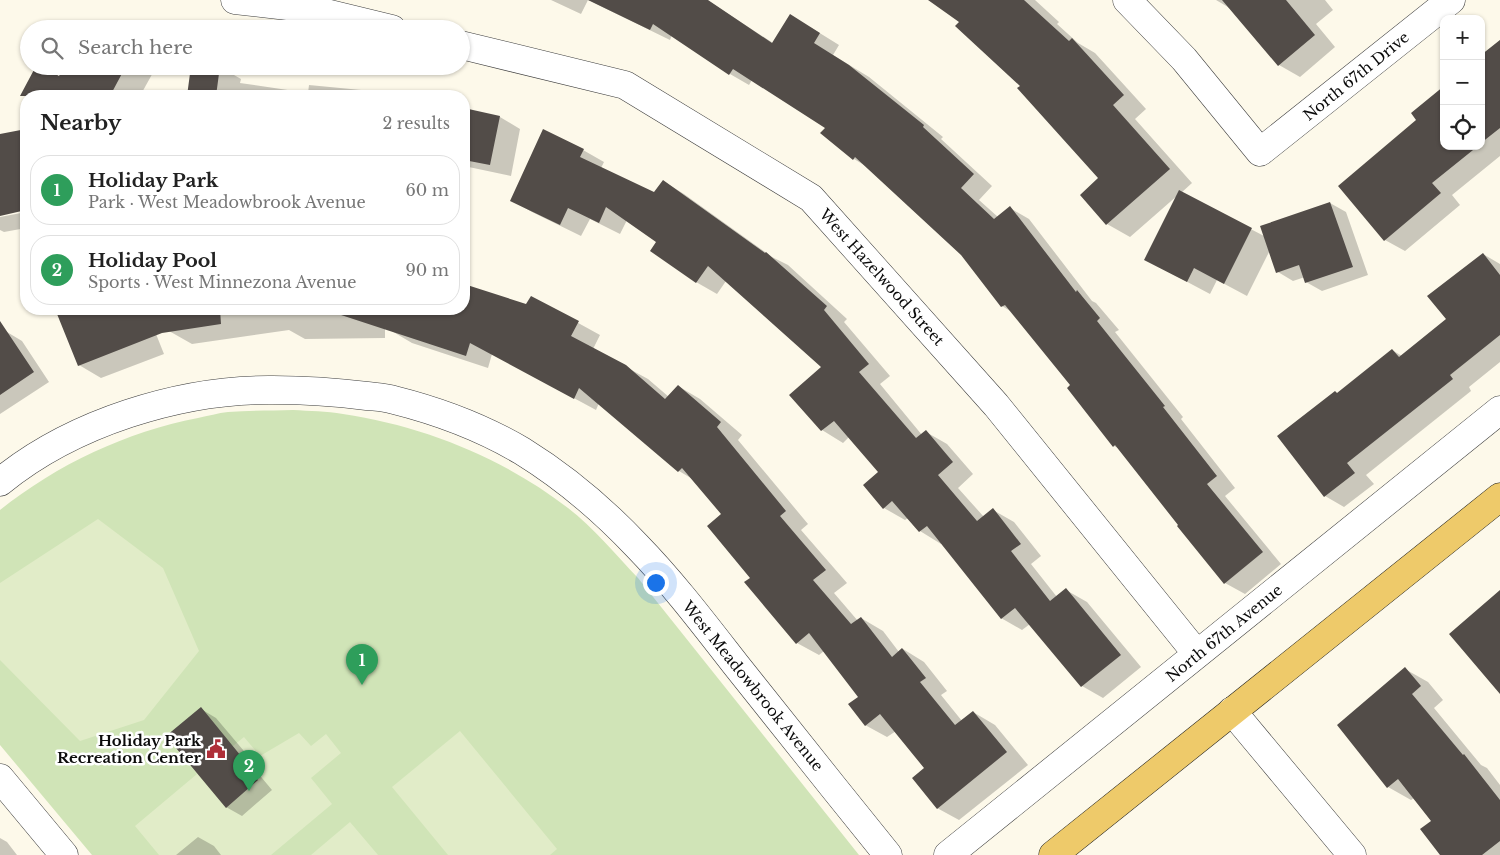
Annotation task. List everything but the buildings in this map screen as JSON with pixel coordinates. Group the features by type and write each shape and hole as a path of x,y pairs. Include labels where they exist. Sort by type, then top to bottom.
{"main road":[{"path":"1053,855 1500,497"}],"street":[{"path":"235,0 305,8 355,20"},
{"name":"North 67th Drive","path":"1127,0 1184,59 1260,152 1451,0"},
{"name":"West Hazelwood Street","path":"470,47 625,85 811,198 996,405 1197,654"},
{"name":"West Meadowbrook Avenue","path":"0,482 14,470 56,444 109,421 140,410 225,392 257,390 336,392 392,399 445,416 485,432 522,451 564,480 608,517 638,547 681,596 888,855"},
{"name":"North 67th Avenue","path":"948,855 1500,410"},
{"path":"1232,711 1352,855"},
{"path":"0,778 64,855"}],"green space":[{"path":"293,410 330,412 373,419 433,436 490,459 543,490 568,508 595,532 638,578 859,855 92,855 0,745 0,510 22,493 69,464 119,441 145,432 224,412"},
{"path":"98,519 163,568 199,651 144,720 80,741 0,660 0,583"},
{"path":"460,731 557,849 550,855 448,855 392,787"},
{"path":"299,733 311,746 326,734 341,753 311,778 332,804 271,855 159,855 135,826 197,774 166,736 233,746 244,737 260,756"},
{"path":"350,822 378,855 311,855"}],"place":[{"name":"Holiday Park","path":"362,685"},
{"name":"Holiday Park Recreation Center","path":"216,749"},
{"name":"Holiday Pool","path":"249,791"}]}
